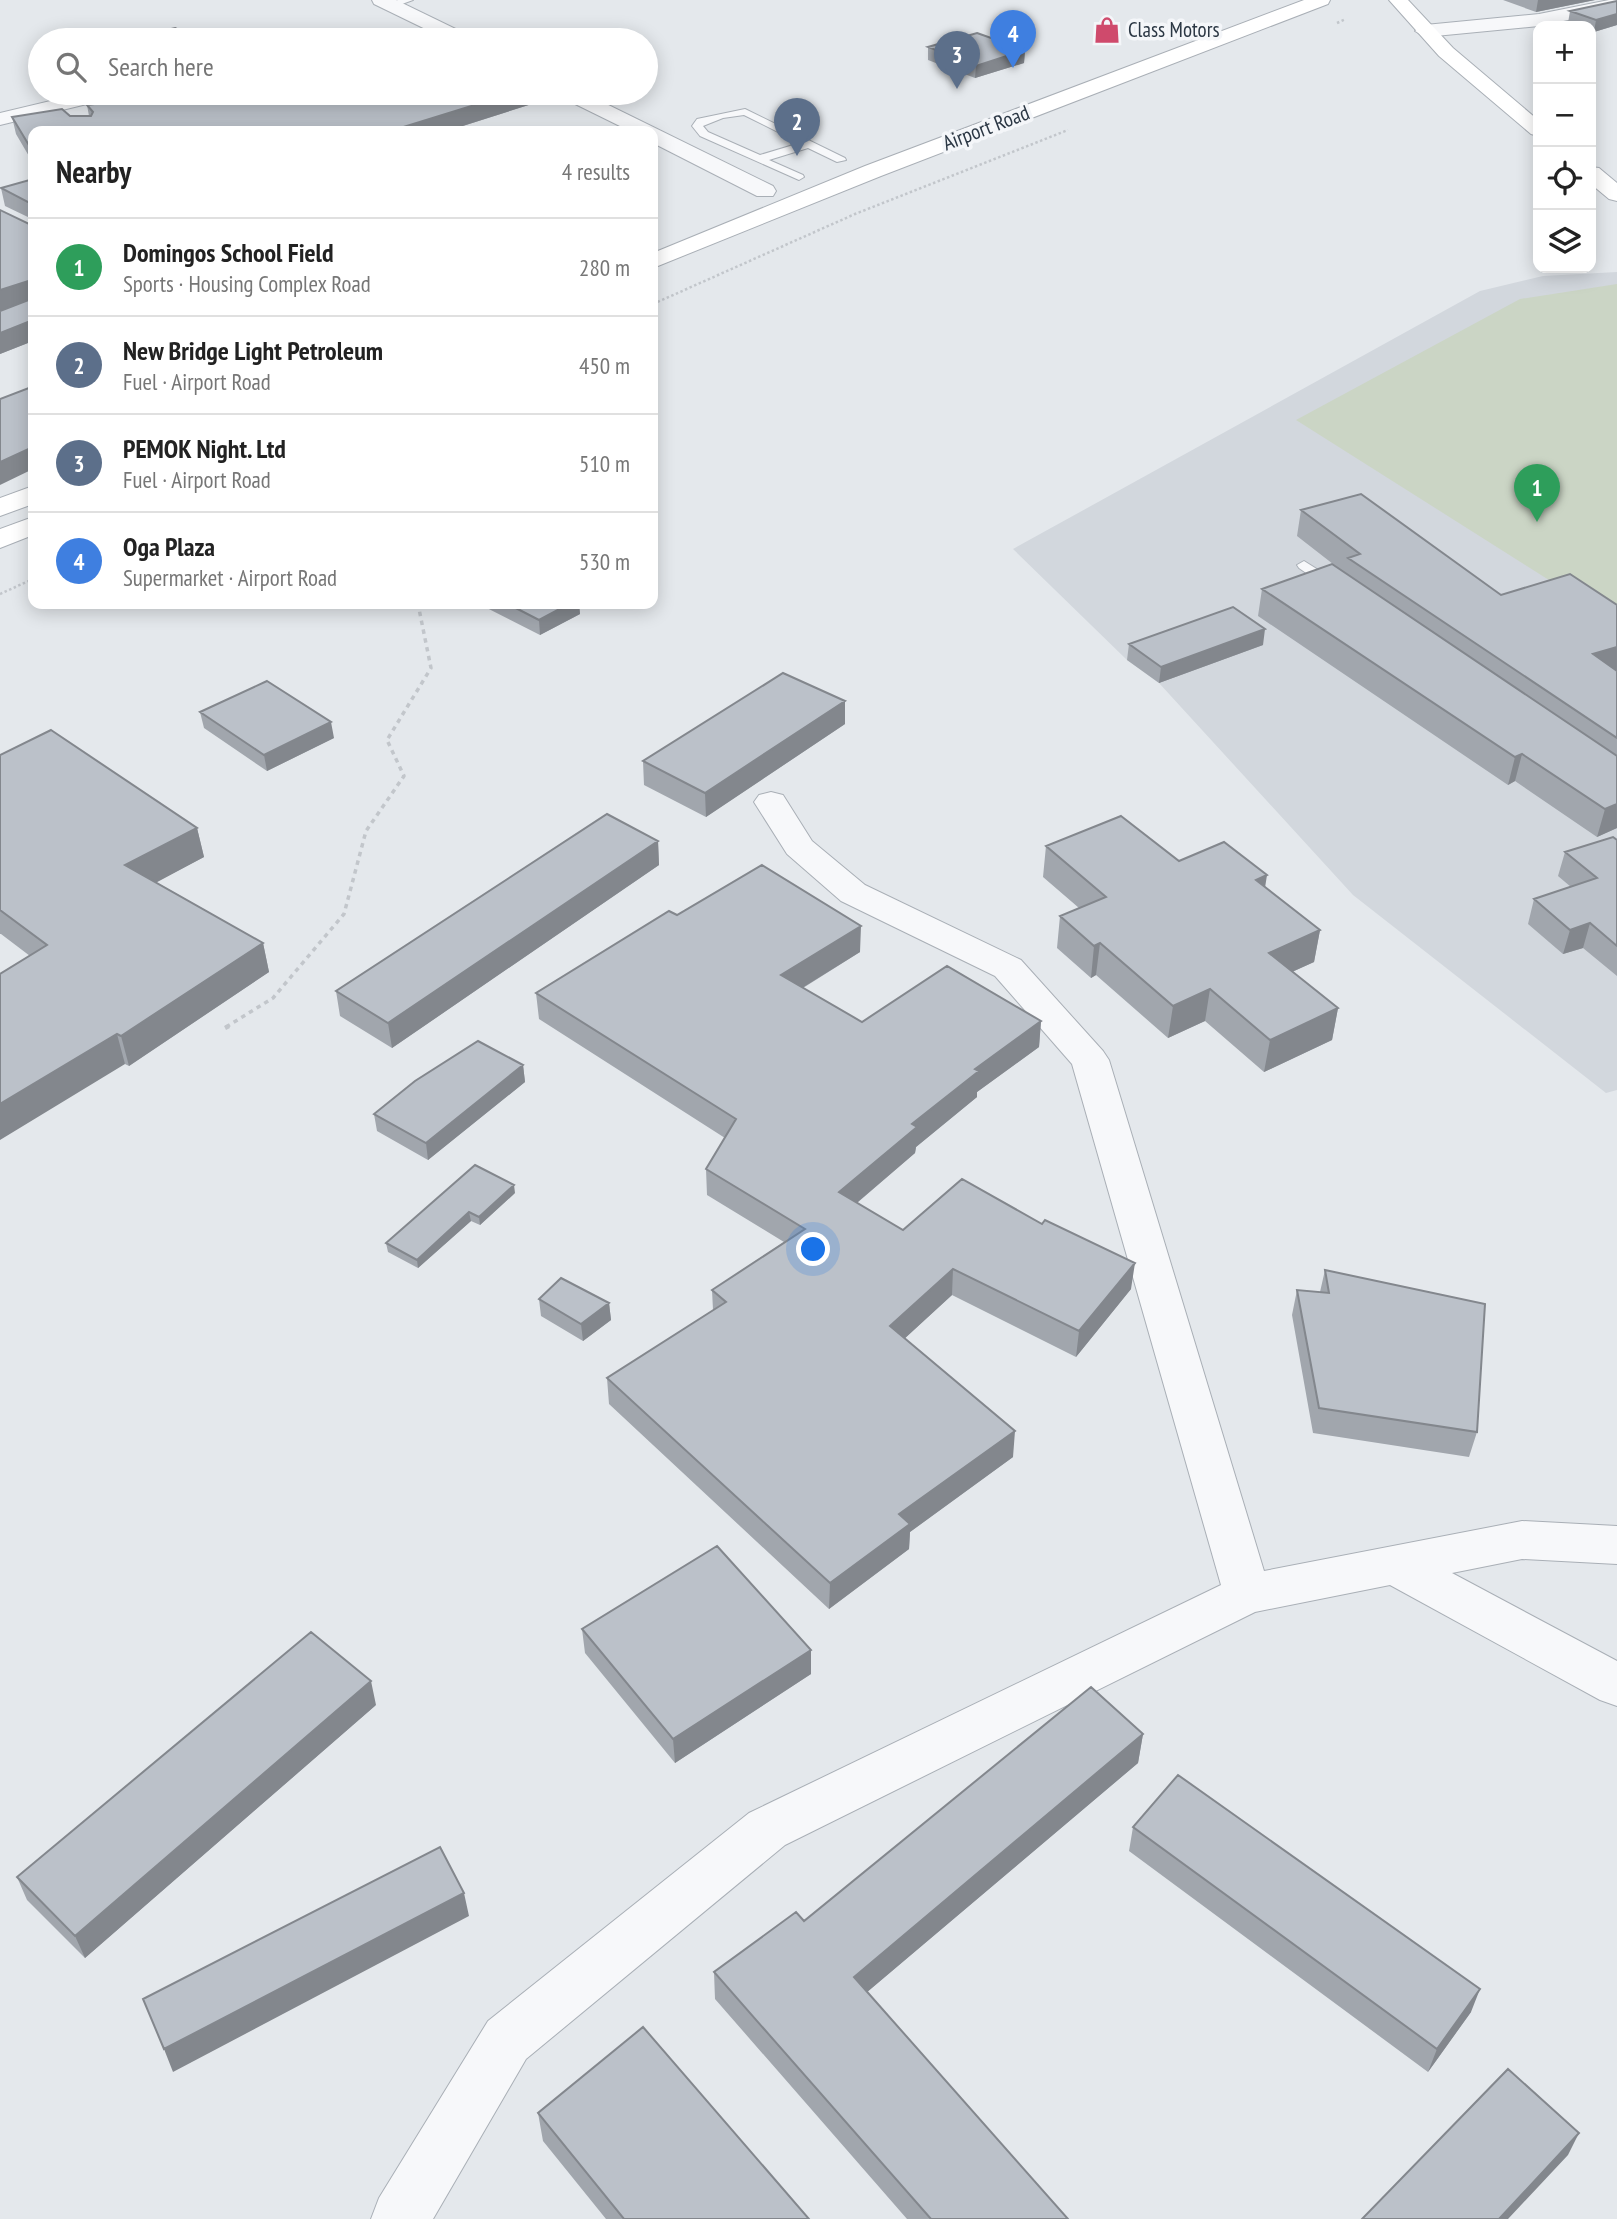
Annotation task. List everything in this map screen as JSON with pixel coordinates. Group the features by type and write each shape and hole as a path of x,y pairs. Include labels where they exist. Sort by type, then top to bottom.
{"main road":[{"name":"Airport Road","path":"979,108 1273,0"},
{"name":"Airport Road","path":"658,259 961,137 1321,0"},
{"path":"1297,9 1336,0"},
{"path":"1389,1 1533,126"},
{"path":"928,127 961,137"},
{"path":"740,201 866,150"},
{"path":"1596,177 1617,194"},
{"path":"0,508 28,496"},
{"path":"0,539 28,527"}],"street":[{"path":"393,2 441,28"},
{"path":"1418,24 1539,20 1617,4"},
{"path":"0,119 60,105 76,122"},
{"path":"593,105 636,126"},
{"path":"658,138 765,191"},
{"path":"771,802 799,847 853,893 1008,968 1090,1060 1247,1594"},
{"path":"400,2219 507,2040 767,1829 1247,1594 1522,1540 1617,1545"},
{"path":"1395,1565 1617,1685"}],"lane":[{"path":"799,177 704,134 697,126 701,121 745,112 841,160"},
{"path":"760,159 809,144"},
{"path":"1304,565 1349,596"}],"path":[{"path":"1334,24 1346,19"},
{"path":"658,302 855,214 1076,126"},
{"path":"0,594 28,581"},
{"path":"225,1028 272,998 344,915 366,831 404,776 387,740 431,668 419,609"}],"shaded area":[{"path":"1617,272 1617,1090 1606,1093 1353,895 1159,683 1127,660 1013,549 1480,291 1543,276"}],"green space":[{"path":"1617,284 1617,623 1296,420 1520,299"}],"building":[{"path":"1617,1 1617,14 1596,20 1570,11"},
{"path":"977,33 1025,50 976,66 928,47"},
{"path":"87,105 474,105 407,126 28,126 28,144 12,117 62,109 70,116 91,116 93,112"},
{"path":"28,180 28,202 1,188"},
{"path":"0,210 28,224 28,281 0,290"},
{"path":"28,300 28,322 0,333 0,311"},
{"path":"28,388 28,449 0,462 0,399"},
{"path":"1361,494 1501,595 1570,574 1617,605 1617,647 1593,654 1617,671 1617,738 1348,558 1360,554 1301,510"},
{"path":"1332,564 1617,756 1617,804 1605,809 1522,754 1515,757 1262,589"},
{"path":"1233,607 1265,629 1161,667 1129,644"},
{"path":"518,609 560,609 539,620"},
{"path":"783,673 845,701 705,793 643,761"},
{"path":"267,681 331,722 264,755 200,712"},
{"path":"51,730 197,828 125,865 263,943 121,1036 117,1034 0,1104 0,974 47,945 0,910 0,755"},
{"path":"607,814 658,841 388,1023 336,991"},
{"path":"1121,816 1179,861 1224,842 1267,875 1256,880 1320,930 1269,953 1338,1008 1270,1040 1210,989 1173,1006 1100,943 1094,946 1060,916 1106,897 1046,846"},
{"path":"1613,837 1617,840 1617,946 1590,923 1570,930 1534,899 1597,878 1565,852"},
{"path":"762,865 861,926 781,975 862,1022 947,966 1041,1021 975,1069 979,1071 912,1124 917,1127 839,1192 903,1230 962,1179 1042,1224 1045,1220 1135,1263 1079,1331 953,1269 890,1326 1015,1431 899,1514 910,1524 830,1583 607,1378 726,1302 712,1290 805,1229 706,1169 736,1119 536,993 669,911 677,915"},
{"path":"478,1041 523,1065 426,1143 374,1114 415,1081"},
{"path":"475,1165 514,1185 479,1217 469,1212 417,1260 386,1243"},
{"path":"1325,1270 1485,1304 1477,1432 1319,1408 1297,1290 1329,1293"},
{"path":"561,1278 609,1303 581,1324 539,1299"},
{"path":"717,1546 811,1650 673,1739 582,1629"},
{"path":"311,1632 371,1681 75,1936 17,1877"},
{"path":"1091,1687 1143,1734 854,1977 1068,2219 931,2219 714,1972 796,1912 804,1921"},
{"path":"1178,1775 1480,1989 1437,2049 1133,1827"},
{"path":"440,1847 464,1893 164,2049 143,1999"},
{"path":"643,2027 809,2219 624,2219 538,2113"},
{"path":"1508,2069 1579,2133 1499,2219 1362,2219"}],"place":[{"name":"Class Motors","path":"1107,30"},
{"name":"Oga Plaza","path":"1013,68"},
{"name":"PEMOK Night. Ltd","path":"957,89"},
{"name":"New Bridge Light Petroleum","path":"797,156"},
{"name":"Domingos School Field","path":"1537,522"}]}
